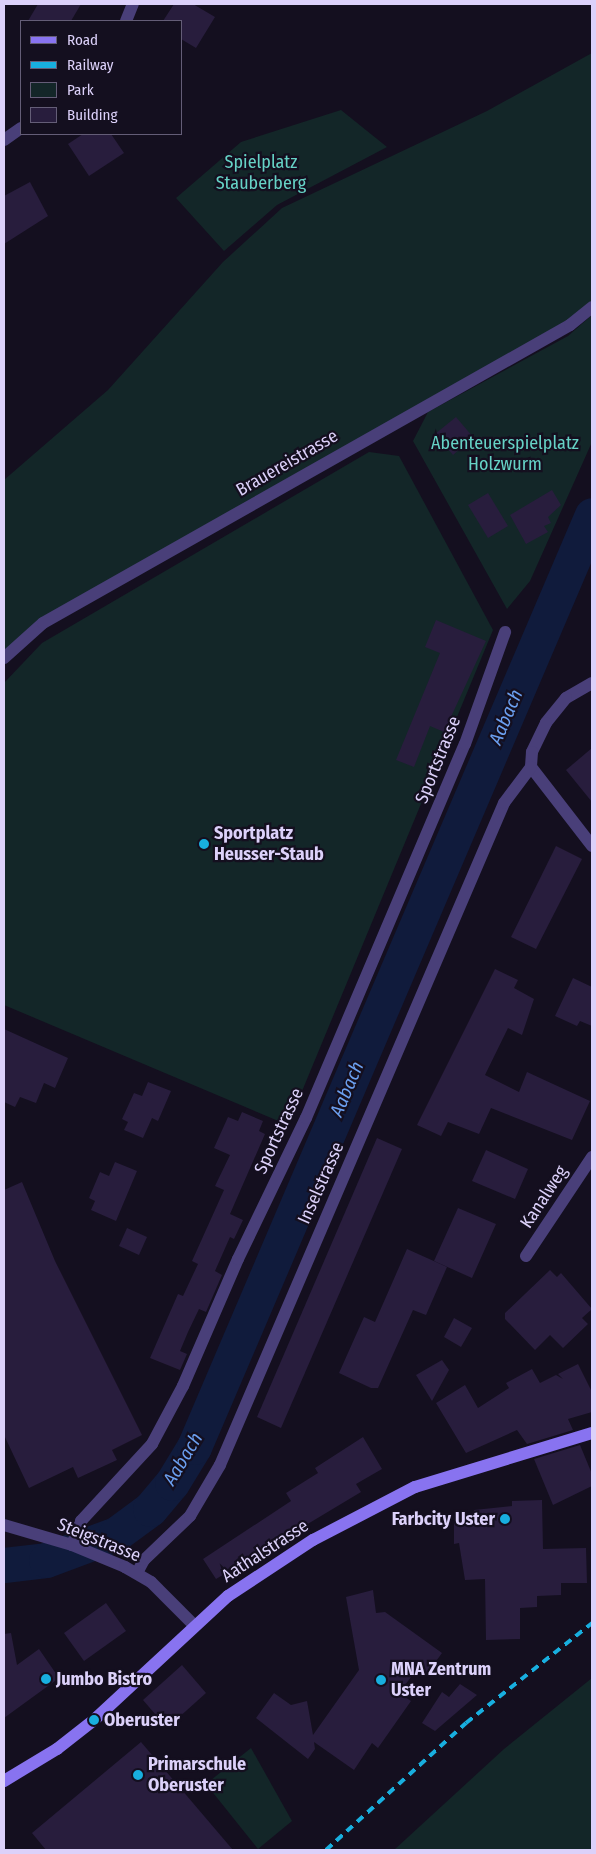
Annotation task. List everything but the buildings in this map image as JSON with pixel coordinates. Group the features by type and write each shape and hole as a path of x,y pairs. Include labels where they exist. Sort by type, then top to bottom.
{"main road":[{"name":"Aathalstrasse","path":"4,1780 57,1749 94,1720 194,1625 262,1572 362,1511 414,1487 592,1433"}],"street":[{"path":"126,20 134,4"},
{"path":"4,140 20,129"},
{"name":"Brauereistrasse","path":"4,658 43,623 570,325 592,307"},
{"name":"Sportstrasse","path":"74,1539 81,1521 142,1458 183,1386 238,1259 310,1109 478,708 505,632"},
{"path":"592,683 566,698 546,723 532,752 531,767 592,846"},
{"name":"Inselstrasse","path":"137,1573 144,1560 190,1516 220,1465 504,803 531,767"},
{"name":"Kanalweg","path":"526,1256 592,1157"},
{"name":"Steigstrasse","path":"4,1524 56,1540 74,1539 99,1555 137,1573 194,1625"}],"green space":[{"path":"592,53 592,307 43,623 4,658 4,480 108,390 223,262 282,208 487,111"},
{"name":"Spielplatz Stauberberg","path":"341,110 387,147 277,205 224,251 176,198 241,142"},
{"name":"Abenteuerspielplatz Holzwurm","path":"592,315 592,442 530,581 507,609 413,441 428,412 568,336"},
{"name":"Sportplatz Heusser-Staub","path":"369,452 399,456 493,630 288,1125 4,1005 4,683 42,643"},
{"path":"592,1678 592,1850 394,1850 504,1749"},
{"path":"251,1748 292,1821 258,1849 206,1784"}],"waterway":[{"name":"Aabach","path":"4,1565 46,1560 116,1534 150,1509 172,1483 194,1447 592,515"}],"railway":[{"path":"326,1850 466,1723 592,1623"}],"place":[{"name":"Sportplatz Heusser-Staub","path":"204,844"},
{"name":"Farbcity Uster","path":"505,1519"},
{"name":"Jumbo Bistro","path":"46,1679"},
{"name":"MNA Zentrum Uster","path":"381,1680"},
{"name":"Oberuster","path":"94,1720"},
{"name":"Primarschule Oberuster","path":"138,1775"}]}
